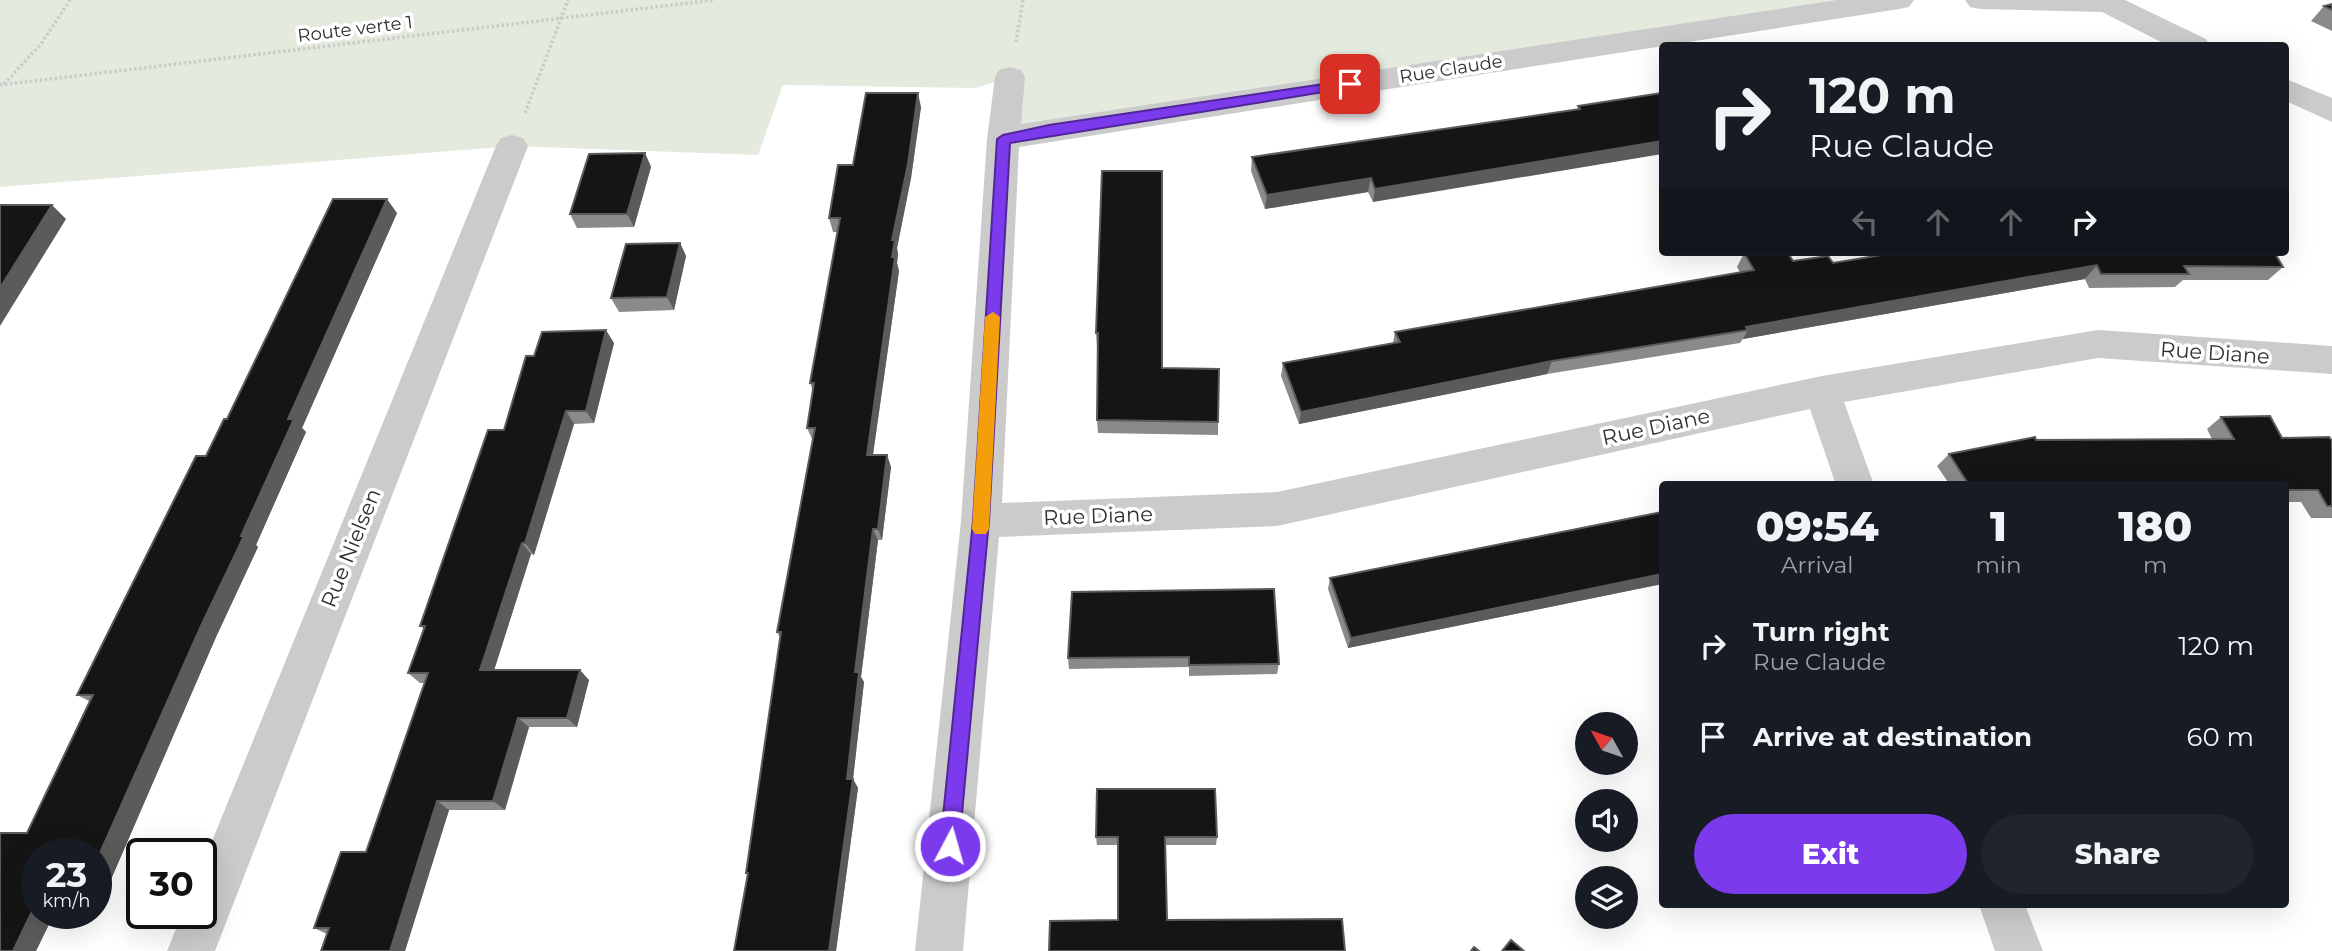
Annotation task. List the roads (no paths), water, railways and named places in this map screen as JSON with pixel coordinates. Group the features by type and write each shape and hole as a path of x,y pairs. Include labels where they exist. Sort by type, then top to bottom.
{"street":[{"name":"Rue Claude","path":"1003,139 1899,0"},
{"path":"1980,0 2107,3 2187,42"},
{"path":"939,951 981,521 1003,139 1010,77"},
{"path":"2289,90 2332,111"},
{"name":"Rue Nielsen","path":"191,951 512,146"},
{"name":"Rue Diane","path":"981,521 1277,509 1822,391 2098,344 2332,360"},
{"path":"1822,391 1854,481"},
{"path":"2004,908 2019,951"}]}
